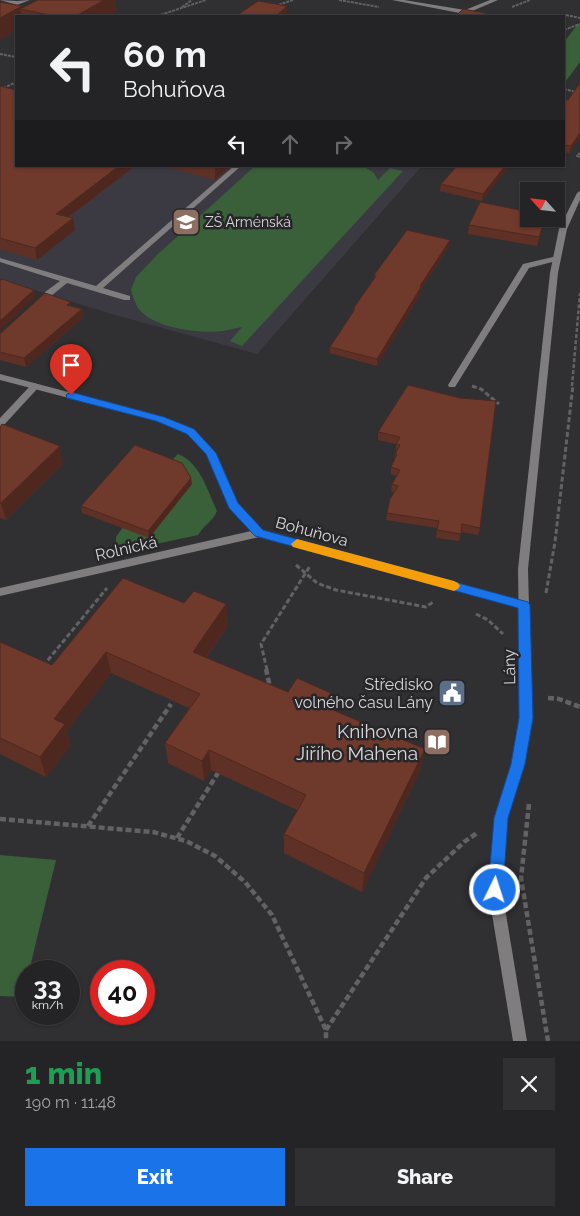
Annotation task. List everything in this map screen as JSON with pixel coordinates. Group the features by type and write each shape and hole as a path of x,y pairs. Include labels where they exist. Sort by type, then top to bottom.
{"street":[{"path":"3,0 17,3 27,0"},
{"path":"395,0 465,12 496,0"},
{"path":"97,289 237,167"},
{"name":"Lány","path":"520,1041 495,890 501,818 518,764 526,718 523,569 557,258 562,229 576,206 580,192"},
{"path":"453,383 526,266 557,258"},
{"path":"0,260 128,298"},
{"path":"41,300 66,280"},
{"name":"Bohuňova","path":"0,377 160,419 190,431 211,453 233,505 259,534 524,605"},
{"path":"0,424 36,386"},
{"name":"Rolnická","path":"0,592 259,534"}],"path":[{"path":"176,10 192,0"},
{"path":"160,15 206,0"},
{"path":"274,7 293,0"},
{"path":"566,16 580,18"},
{"path":"565,30 580,24"},
{"path":"0,54 15,57"},
{"path":"0,90 15,82"},
{"path":"565,89 580,92"},
{"path":"580,153 577,156 580,157"},
{"path":"453,383 481,389 499,404"},
{"path":"271,690 261,644 320,550"},
{"path":"295,563 317,583 336,590 426,607 432,602 440,601"},
{"path":"39,670 106,589"},
{"path":"472,612 488,620 503,635 504,643"},
{"path":"81,620 90,623"},
{"path":"548,698 559,699 580,707"},
{"path":"88,826 171,704"},
{"path":"177,838 218,773"},
{"path":"0,818 153,832 177,838 215,856 245,882 272,915 326,1030 326,1041"},
{"path":"326,1030 426,878 464,842 501,818"}],"shaded area":[{"name":"ZŠ Arménská","path":"0,98 15,167 421,167 257,354 108,313 0,279"}],"green space":[{"path":"578,24 580,25 580,62 566,81 565,80 565,41"},
{"path":"254,167 365,167 374,173 378,180 390,168 403,171 242,346 230,341 242,327 213,332 177,328 154,320 138,308 131,290 136,277 158,254"},
{"path":"178,454 192,464 202,478 217,511 213,517 198,535 128,550 116,545 116,537 168,464"},
{"path":"0,855 56,860 32,960 15,960 15,997 0,996"}],"building":[{"path":"38,0 104,0 78,15 49,15 20,9"},
{"path":"258,1 287,6 277,15 237,15"},
{"path":"0,2 22,6 0,18"},
{"path":"463,9 495,15 457,15"},
{"path":"580,83 580,133 571,146 565,145 565,99 568,100"},
{"path":"0,86 15,90 15,167 118,167 56,214 73,218 35,248 0,238"},
{"path":"456,167 504,167 483,194 441,184"},
{"path":"480,202 520,210 520,228 542,228 539,237 469,225"},
{"path":"407,230 450,240 420,286 377,359 330,347 376,276 374,275"},
{"path":"2,279 34,290 0,321 0,281"},
{"path":"45,293 71,302 67,305 82,309 24,358 0,352 0,333"},
{"path":"408,385 460,398 496,401 480,528 462,524 461,534 437,530 439,521 387,513 390,499 398,486 392,484 400,470 391,467 400,445 396,444 400,437 378,432"},
{"path":"2,424 60,446 0,503 0,427"},
{"path":"135,445 182,463 191,478 148,531 81,506"},
{"path":"123,578 184,603 194,591 226,604 193,652 288,692 297,678 333,694 326,707 425,749 364,873 284,834 306,795 209,750 202,761 165,743 200,694 106,652 54,719 65,724 40,757 0,738 0,642 52,665"}],"slow traffic":[{"path":"297,544 454,586"}],"place":[{"name":"ZŠ Arménská","path":"186,222"},
{"name":"Středisko volného času Lány","path":"452,693"},
{"name":"Knihovna Jiřího Mahena","path":"437,742"}],"route":[{"path":"71,395 160,419 190,431 211,453 233,505 259,534 524,605 526,718 518,764 501,818 495,890"}]}
